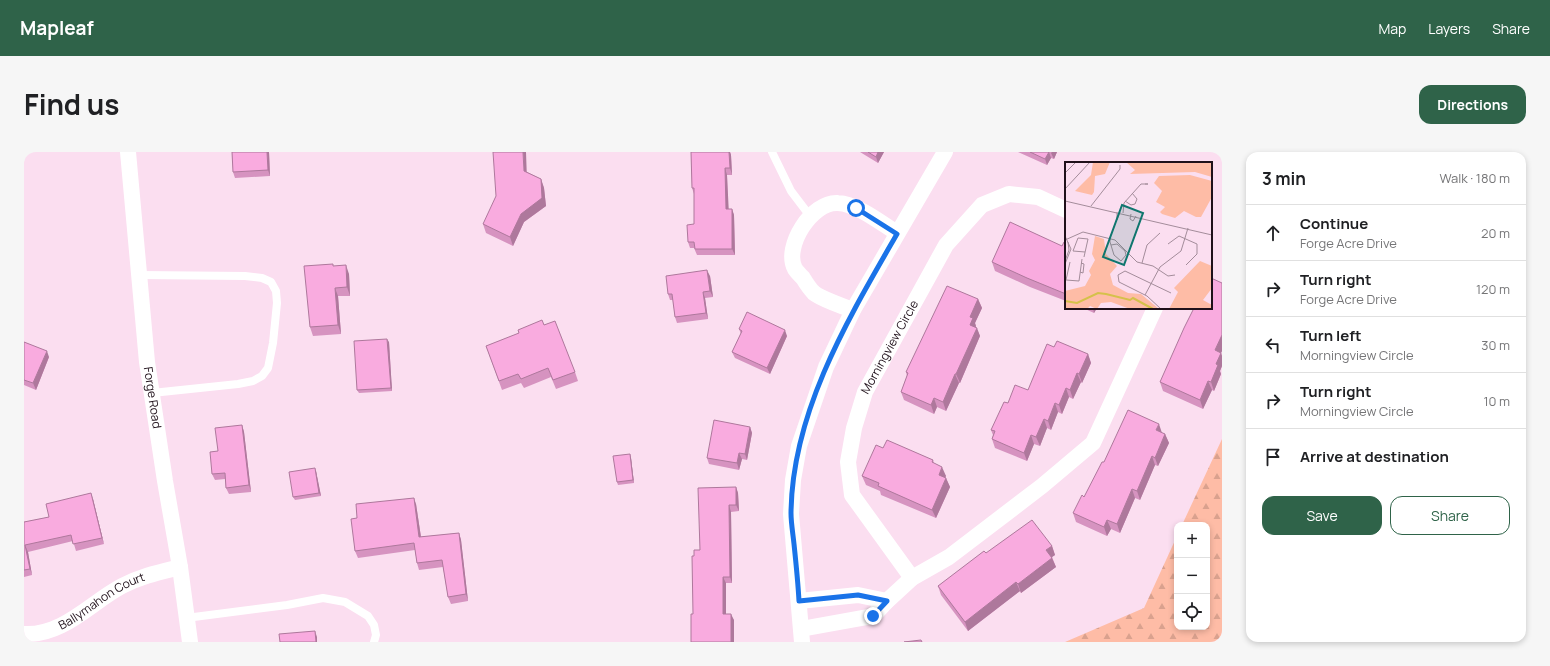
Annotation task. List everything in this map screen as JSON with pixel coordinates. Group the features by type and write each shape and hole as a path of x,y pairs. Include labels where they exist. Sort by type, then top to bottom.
{"street":[{"name":"Forge Road","path":"128,152 147,362 180,567 190,642"},
{"path":"945,152 853,310 826,367 799,446 791,514 802,636 873,616 912,578 949,557 1042,486 1093,443 1155,309"},
{"name":"Morningview Circle","path":"912,578 852,495 848,462 854,428 865,392 946,245 982,205 1009,194 1038,197 1065,210"},
{"path":"853,310 815,294 795,268 792,258 795,242 805,221 815,211 830,203 838,202 856,208 897,234"},
{"name":"Ballymahon Court","path":"24,634 34,635 56,628 79,615 121,587 145,576 180,567"},
{"path":"799,601 858,595 887,601"}],"lane":[{"path":"772,152 791,191 810,216"},
{"path":"140,275 244,276 262,278 271,282 276,291 277,303 273,343 268,368 262,376 253,381 238,384 152,393"},
{"path":"186,618 287,605 323,598 345,602 368,616 374,625 376,635 374,642"}],"green space":[{"path":"1222,439 1222,642 1065,642 1144,608 1174,543 1174,630 1210,630 1210,522 1183,522"}],"building":[{"path":"232,152 267,152 268,170 233,172"},
{"path":"493,152 523,152 524,171 541,179 542,198 521,214 510,237 483,224 496,196"},
{"path":"691,152 729,152 730,168 725,168 726,209 732,209 732,249 695,249 694,242 688,242 687,225 694,224 694,188 692,188"},
{"path":"868,152 878,152 876,157"},
{"path":"1030,152 1049,152 1045,159"},
{"path":"1010,222 1062,246 1064,242 1065,294 1027,278 992,262"},
{"path":"333,264 333,266 346,265 347,287 335,288 338,325 310,327 304,266"},
{"path":"707,270 710,291 703,292 706,313 675,317 672,294 668,294 666,276"},
{"path":"1212,278 1222,283 1222,335 1215,350 1221,353 1211,382 1208,381 1200,400 1160,382 1194,309 1212,309"},
{"path":"947,286 978,299 970,317 973,318 970,325 977,328 943,402 934,398 931,405 901,392 908,373 906,372"},
{"path":"747,312 785,330 767,368 732,352 742,331 739,329"},
{"path":"542,320 544,325 555,321 575,372 553,380 548,368 521,379 518,374 499,381 486,346 519,333 518,330"},
{"path":"387,339 391,388 357,390 354,341"},
{"path":"1057,341 1088,354 1079,374 1077,373 1070,390 1066,388 1059,405 1055,403 1048,421 1044,419 1036,437 1031,435 1024,453 992,439 995,431 991,430 1004,402 1008,403 1015,385 1028,390 1047,344 1054,347"},
{"path":"24,342 47,351 33,383 24,380"},
{"path":"1128,410 1159,424 1156,430 1165,434 1155,458 1152,456 1137,491 1132,489 1117,524 1107,520 1104,527 1073,513 1082,495 1084,497 1102,462 1104,462"},
{"path":"714,420 750,427 745,454 739,453 737,463 707,458"},
{"path":"242,425 249,485 226,488 225,473 212,474 210,452 218,451 215,428"},
{"path":"887,440 933,460 932,462 942,467 939,475 946,478 932,510 878,486 879,483 862,476 876,445 883,448"},
{"path":"630,454 633,480 617,482 613,456"},
{"path":"315,468 319,493 293,497 289,472"},
{"path":"736,487 736,505 729,505 730,577 723,577 723,614 731,614 731,642 691,642 691,614 693,614 692,556 694,556 694,550 700,550 698,488"},
{"path":"91,493 102,538 73,544 71,535 25,545 30,569 24,570 24,522 49,517 46,504"},
{"path":"414,498 419,537 459,533 466,594 448,597 442,560 417,563 414,543 355,551 351,519 357,518 356,504"},
{"path":"1032,520 1052,546 1046,550 1052,558 1018,584 1016,582 965,622 938,586 984,551 986,553"},
{"path":"315,631 316,642 280,642 279,634"},
{"path":"921,640 922,642 904,642"}],"route":[{"path":"856,208 897,234 853,310 826,367 799,446 791,514 799,601 858,595 887,601 873,616"}]}
